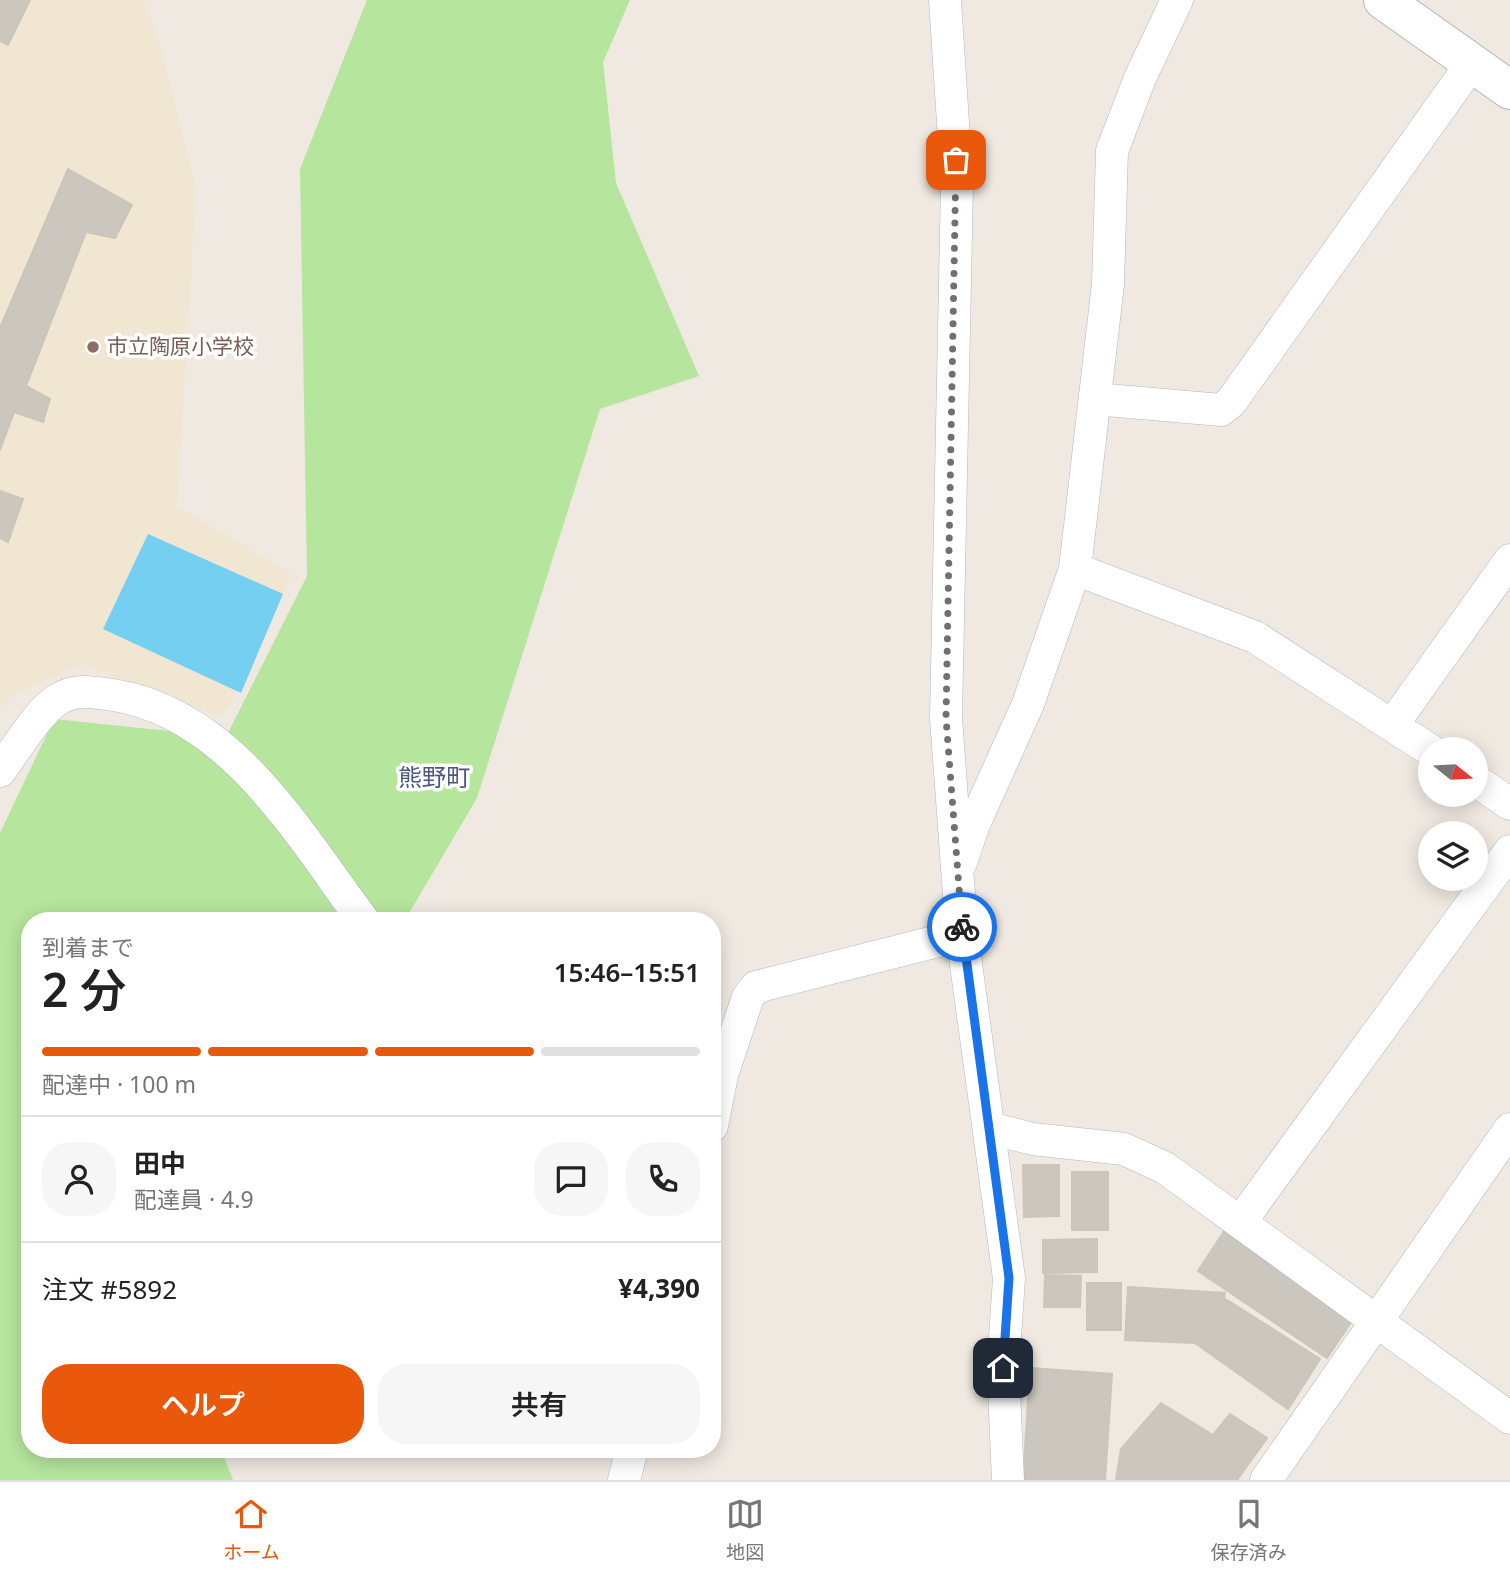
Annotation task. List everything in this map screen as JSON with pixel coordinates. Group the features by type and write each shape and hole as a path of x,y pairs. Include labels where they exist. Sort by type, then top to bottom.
{"street":[{"path":"945,0 957,184 946,704 962,935 1009,1278 1003,1368 1008,1480"},
{"path":"957,873 974,824 1028,704 1075,569 1108,284 1112,150 1140,78 1177,0"},
{"path":"1382,0 1510,90"},
{"path":"1095,399 1221,410 1231,402 1472,63"},
{"path":"1393,724 1510,560"},
{"path":"1075,569 1255,637 1418,742"},
{"path":"0,771 56,700 83,690 143,700 188,721 229,754 273,801 357,912"},
{"path":"1488,789 1510,804"},
{"path":"1241,1221 1510,851"},
{"path":"721,1080 748,997 757,987 962,935"},
{"path":"989,1128 1033,1139 1124,1149 1165,1168 1510,1418"},
{"path":"1266,1480 1510,1129"},
{"path":"624,1480 630,1458"}],"shaded area":[{"name":"市立陶原小学校","path":"0,0 144,0 163,56 196,189 177,506 292,574 229,707 218,716 81,664 8,698 0,707"}],"green space":[{"path":"367,0 630,0 603,62 616,183 699,376 600,409 477,798 410,912 21,912 21,1458 224,1458 233,1480 0,1480 0,833 54,719 226,737 307,576 300,169"}],"water":[{"path":"148,534 283,594 241,693 103,629"}],"building":[{"path":"0,0 30,0 8,45 0,41"},
{"path":"68,169 132,205 115,238 86,232 26,386 50,399 43,422 14,412 0,450 0,328"},
{"path":"0,491 23,499 8,542 0,538"},
{"path":"1023,1165 1059,1165 1059,1216 1024,1217"},
{"path":"1072,1172 1108,1172 1108,1230 1072,1230"},
{"path":"1227,1227 1357,1313 1327,1358 1198,1271"},
{"path":"1097,1239 1097,1272 1043,1273 1043,1240"},
{"path":"1045,1275 1081,1276 1080,1307 1044,1307"},
{"path":"1087,1283 1121,1283 1121,1330 1087,1330"},
{"path":"1128,1287 1225,1293 1224,1298 1320,1359 1288,1409 1195,1343 1125,1340"},
{"path":"1030,1368 1112,1374 1105,1480 1023,1480"},
{"path":"1161,1403 1213,1435 1230,1414 1267,1438 1237,1480 1116,1480 1121,1449"}],"way so far":[{"path":"956,160 946,718 962,927"}],"place":[{"name":"市立陶原小学校","path":"93,347"}],"district":[{"name":"熊野町","path":"434,778"}],"route":[{"path":"962,927 1009,1278 1003,1368"}]}
